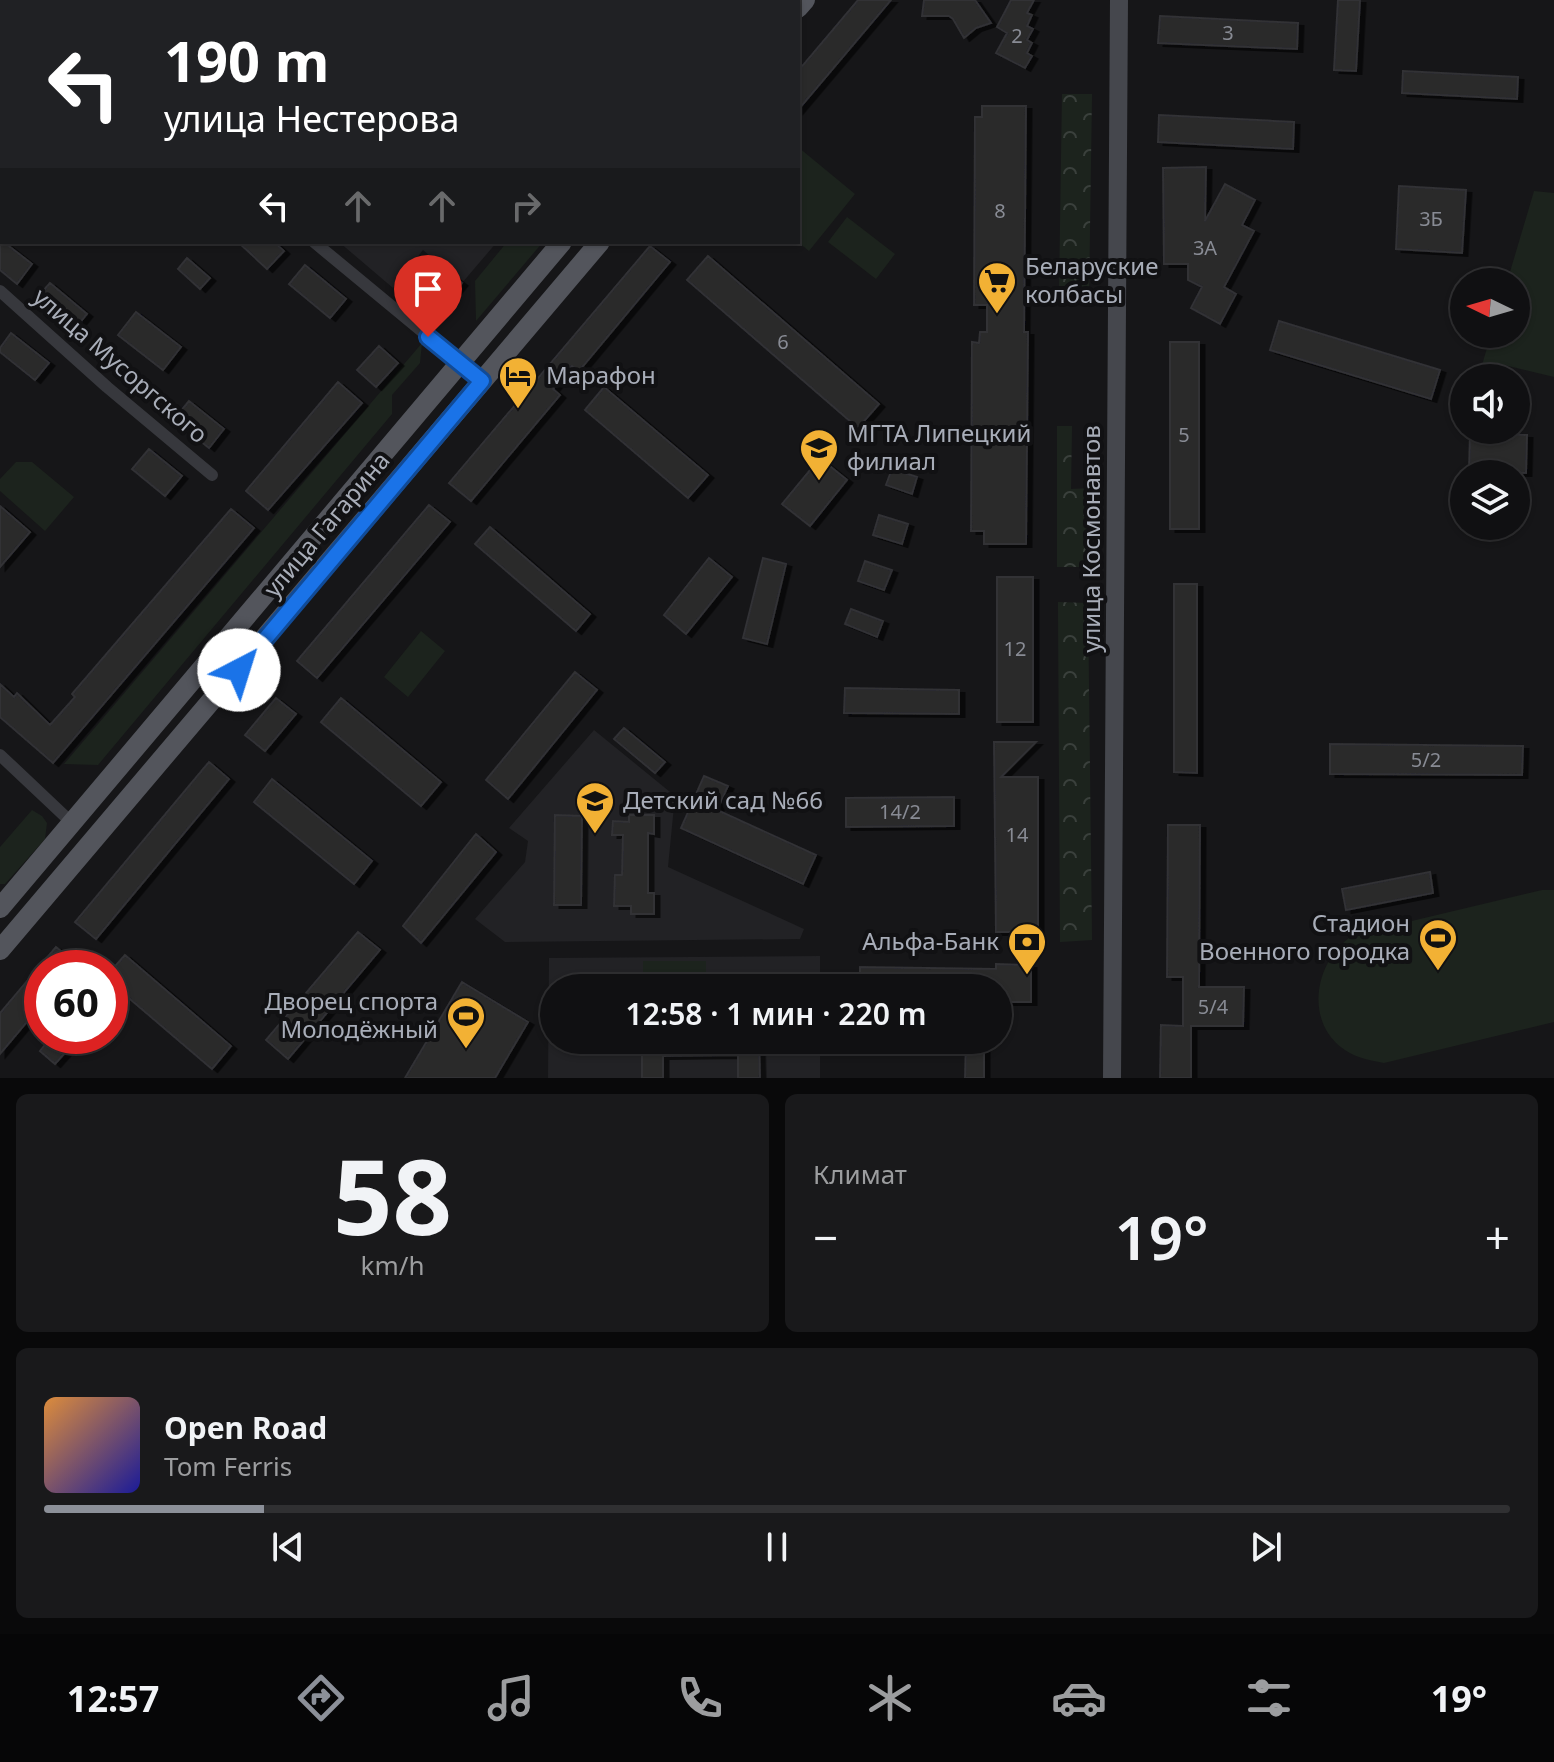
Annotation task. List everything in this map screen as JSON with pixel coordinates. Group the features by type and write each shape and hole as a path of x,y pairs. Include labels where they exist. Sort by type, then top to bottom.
{"main road":[{"name":"улица Космонавтов","path":"1112,1078 1119,0"},
{"name":"улица Гагарина","path":"0,908 560,244"},
{"name":"улица Гагарина","path":"0,950 598,244"}],"street":[{"path":"316,244 482,381"},
{"name":"улица Мусоргского","path":"0,291 212,475"},
{"path":"0,755 71,822"}],"shaded area":[{"path":"341,244 495,244 462,283 423,250 393,288"},
{"name":"Детский сад №66","path":"594,730 675,796 668,867 804,929 800,939 505,942 475,919 525,862 528,841 509,828"},
{"path":"820,956 820,974 549,974 549,958"},
{"path":"548,1054 820,1054 820,1078 548,1078"}],"green space":[{"path":"1062,94 1092,94 1089,296 1059,295"},
{"path":"800,149 855,194 809,251 800,244"},
{"path":"1534,191 1554,193 1554,377 1530,371 1530,364 1482,364 1487,348 1530,348 1530,268 1511,268"},
{"path":"847,217 895,254 876,279 828,242"},
{"path":"505,244 541,244 476,321 475,281"},
{"path":"422,343 420,363 392,395 392,414 98,765 64,764"},
{"path":"1057,426 1072,426 1071,489 1093,488 1093,567 1057,567"},
{"path":"16,462 32,462 74,497 45,531 0,491 0,479"},
{"path":"1058,602 1088,603 1092,940 1060,942"},
{"path":"421,631 445,651 408,697 384,677"},
{"path":"32,810 47,823 45,839 5,884 0,884 0,847"},
{"name":"Стадион Военного городка","path":"1542,890 1554,890 1554,1022 1384,1063 1359,1057 1341,1047 1328,1033 1318,999 1321,981 1338,948 1353,935"},
{"path":"643,961 706,961 706,974 643,974"}],"building":[{"path":"858,0 891,0 800,108 800,69"},
{"path":"924,0 975,0 991,23 976,28 964,38 949,16 922,16"},
{"path":"1011,0 1034,0 1027,13 1032,15 1027,26 1033,29 1027,40 1032,43 1027,53 1032,56 1025,68 996,53 1007,33 997,27"},
{"path":"1338,0 1360,0 1356,71 1334,70"},
{"path":"1160,16 1298,23 1297,49 1158,43"},
{"path":"1403,71 1518,77 1517,99 1402,93"},
{"path":"982,106 1026,106 1026,544 984,544 984,531 971,531 972,342 979,343 980,332 987,332 987,305 974,305 975,117 982,117"},
{"path":"1159,115 1294,122 1293,149 1158,142"},
{"path":"1206,167 1205,221 1225,184 1255,200 1242,225 1254,231 1224,287 1236,294 1220,324 1191,308 1202,287 1188,280 1188,264 1164,264 1163,168"},
{"path":"1399,186 1466,190 1462,253 1396,249"},
{"path":"0,244 6,244 32,264 17,284 0,270"},
{"path":"240,244 276,244 284,251 267,269"},
{"path":"650,246 670,262 579,371 572,366 553,389 560,395 471,501 449,483"},
{"path":"708,256 879,404 858,428 687,280"},
{"path":"187,258 210,278 200,289 178,269"},
{"path":"305,265 346,299 330,318 289,284"},
{"path":"441,266 462,283 432,320 411,303"},
{"path":"50,283 87,314 74,330 36,299"},
{"path":"136,312 181,347 163,370 118,335"},
{"path":"1279,321 1440,370 1431,399 1270,350"},
{"path":"11,333 49,363 35,380 0,352"},
{"path":"1170,342 1199,342 1199,529 1170,529"},
{"path":"379,346 398,363 376,387 357,370"},
{"path":"338,382 362,403 268,510 246,491"},
{"path":"604,387 708,475 688,498 585,410"},
{"path":"189,401 224,429 209,448 174,419"},
{"path":"1470,444 1527,444 1526,460 1469,460"},
{"path":"149,449 182,476 165,496 132,469"},
{"path":"820,458 847,480 810,526 782,504"},
{"path":"892,469 917,477 912,494 886,485"},
{"path":"429,505 450,522 317,678 297,661"},
{"path":"0,506 30,532 0,567"},
{"path":"231,509 254,528 53,763 0,717 0,684 14,697 17,693 50,725 75,697 72,694"},
{"path":"879,515 908,524 902,544 873,535"},
{"path":"490,527 590,614 576,631 475,544"},
{"path":"709,558 732,577 686,634 664,615"},
{"path":"763,558 786,564 767,644 743,638"},
{"path":"865,561 892,570 884,590 858,581"},
{"path":"997,577 1033,577 1033,722 997,722"},
{"path":"1174,584 1197,584 1197,773 1174,772"},
{"path":"851,609 883,621 877,637 845,624"},
{"path":"575,672 597,690 508,799 486,780"},
{"path":"845,688 959,690 959,714 844,713"},
{"path":"276,698 296,714 265,751 245,735"},
{"path":"341,698 441,782 421,806 321,722"},
{"path":"624,728 665,762 655,773 614,739"},
{"path":"994,742 1036,742 1001,777 1038,777 1038,932 996,932"},
{"path":"1330,744 1523,746 1522,775 1330,774"},
{"path":"209,762 229,779 96,939 75,922"},
{"path":"704,776 728,786 717,810 816,855 803,884 681,828"},
{"path":"272,779 372,861 354,884 254,802"},
{"path":"954,797 954,826 846,827 846,798"},
{"path":"555,815 582,816 581,905 554,905"},
{"path":"629,815 654,815 654,834 648,833 648,893 654,893 654,914 631,914 631,906 614,906 615,875 622,875 623,835 612,835 613,821 629,822"},
{"path":"1168,825 1200,825 1199,987 1244,987 1243,1026 1191,1026 1191,1078 1160,1078 1161,1025 1183,1026 1183,977 1167,977"},
{"path":"476,834 496,852 421,943 403,926"},
{"path":"1430,872 1433,893 1346,910 1342,889"},
{"path":"358,932 380,950 288,1059 266,1040"},
{"path":"128,958 231,1046 212,1069 128,997"},
{"path":"996,964 1031,965 1031,1002 1012,1002 1012,974 860,974 860,967 996,969"},
{"name":"Дворец спорта Молодёжный","path":"462,982 528,1022 495,1078 405,1078"},
{"path":"24,985 24,1025 0,1054 0,1013"},
{"path":"43,1054 64,1054 55,1064"},
{"path":"642,1054 759,1054 760,1078 738,1078 738,1055 663,1056 663,1078 642,1078"},
{"path":"966,1054 984,1054 984,1078 965,1078"}],"place":[{"name":"Беларуские колбасы","path":"997,315"},
{"name":"Марафон","path":"518,410"},
{"name":"МГТА Липецкий филиал","path":"819,482"},
{"name":"Детский сад №66","path":"595,835"},
{"name":"Стадион Военного городка","path":"1438,972"},
{"name":"Альфа-Банк","path":"1027,976"},
{"name":"Дворец спорта Молодёжный","path":"466,1050"}],"route":[{"path":"239,670 482,381 428,337"}]}
